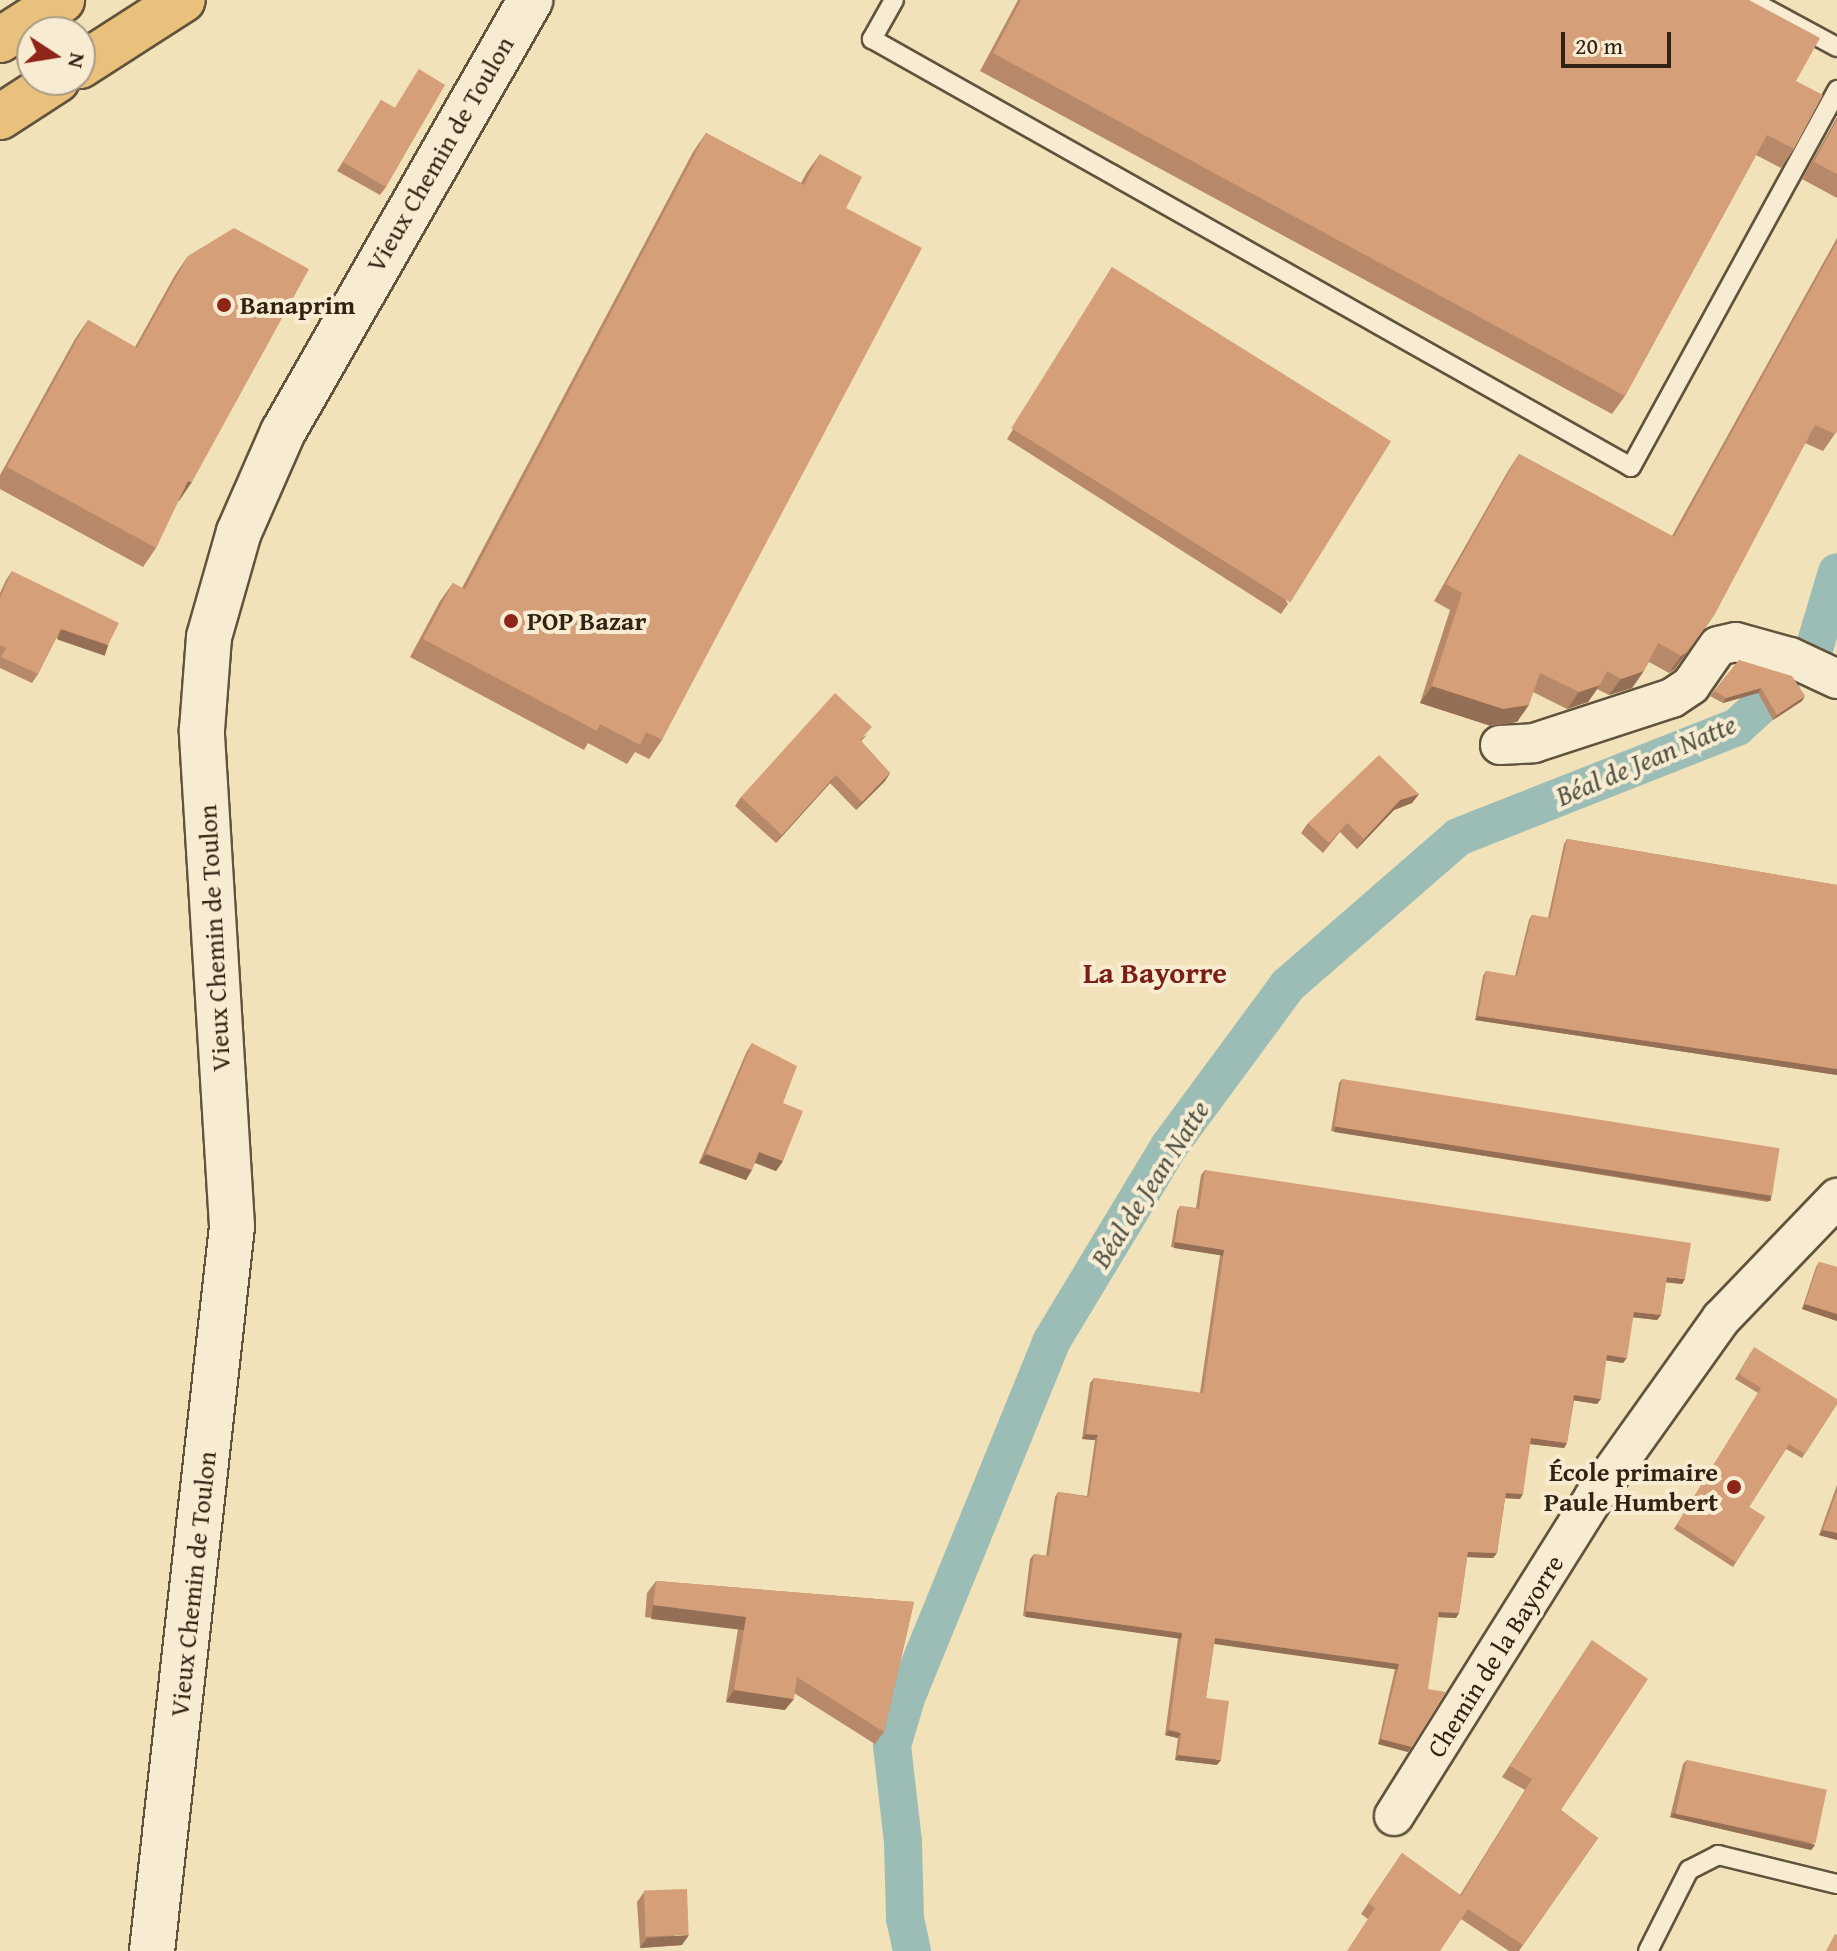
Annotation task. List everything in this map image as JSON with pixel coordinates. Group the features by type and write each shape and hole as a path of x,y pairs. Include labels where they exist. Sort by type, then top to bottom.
{"highway":[{"path":"0,40 62,0"},
{"path":"96,56 183,0"},
{"path":"0,117 32,96"}],"street":[{"name":"Vieux Chemin de Toulon","path":"152,1951 232,1226 202,730 209,637 239,532 283,432 530,0"},
{"path":"1500,745 1534,743 1672,698 1691,685 1718,646 1736,642 1779,653 1837,679"},
{"name":"Chemin de la Bayorre","path":"1394,1816 1603,1484 1721,1319 1831,1214"}],"lane":[{"path":"894,0 872,39 1631,467 1837,90"},
{"path":"1750,0 1837,47"},
{"path":"1648,1951 1689,1870 1718,1855 1837,1884"}],"building":[{"path":"1021,0 1749,0 1820,38 1796,81 1823,95 1794,149 1767,135 1625,396 993,53"},
{"path":"419,69 445,85 386,187 343,162 381,100 395,108"},
{"path":"1837,120 1837,174 1814,162"},
{"path":"706,133 804,185 820,154 862,177 846,208 922,248 662,740 646,732 640,745 600,724 597,731 423,639 453,583 465,589"},
{"path":"234,228 309,269 192,482 188,481 156,548 7,467 88,320 137,348 188,256"},
{"path":"1837,242 1837,431 1835,434 1815,425 1715,614 1687,652 1681,656 1658,643 1644,671 1621,679 1607,671 1600,685 1579,692 1540,673 1529,705 1503,709 1432,686 1462,593 1446,584 1519,454 1674,537"},
{"path":"1112,267 1391,441 1290,602 1011,428"},
{"path":"12,571 119,623 108,645 61,629 38,674 1,657 6,648 0,645 0,598"},
{"path":"1739,660 1792,676 1805,696 1777,715 1761,688 1726,698 1714,691"},
{"path":"835,693 872,727 860,740 890,773 862,802 836,775 782,835 741,797"},
{"path":"1379,755 1419,794 1400,800 1364,839 1347,823 1329,843 1308,823"},
{"path":"1567,839 1837,885 1837,1069 1478,1016 1486,971 1517,976 1532,915 1550,918"},
{"path":"752,1043 797,1066 783,1103 803,1111 783,1161 759,1152 752,1170 706,1154"},
{"path":"1342,1079 1780,1148 1772,1196 1334,1126"},
{"path":"1205,1170 1691,1243 1685,1279 1667,1277 1661,1315 1634,1312 1627,1358 1607,1355 1601,1399 1574,1395 1567,1443 1531,1438 1523,1494 1506,1493 1497,1553 1468,1552 1459,1613 1439,1612 1428,1689 1446,1692 1412,1747 1381,1739 1399,1664 1215,1638 1206,1698 1229,1701 1221,1760 1178,1755 1181,1733 1169,1730 1182,1633 1026,1611 1034,1554 1049,1556 1058,1492 1089,1497 1098,1435 1086,1434 1094,1378 1203,1393 1224,1250 1175,1242 1180,1206 1199,1209"},
{"path":"1819,1262 1837,1267 1837,1314 1805,1304"},
{"path":"1754,1347 1837,1399 1837,1404 1805,1454 1789,1444 1749,1507 1765,1517 1736,1562 1677,1524 1761,1388 1739,1374"},
{"path":"1837,1491 1837,1533 1823,1530"},
{"path":"656,1581 914,1602 884,1732 797,1677 794,1699 734,1690 746,1617 653,1605"},
{"path":"1592,1640 1648,1679 1561,1810 1598,1838 1523,1945 1468,1909 1440,1951 1347,1951 1375,1908 1368,1903 1402,1853 1461,1896 1532,1779 1510,1766"},
{"path":"1687,1760 1827,1790 1815,1844 1676,1814"},
{"path":"687,1889 689,1935 646,1936 644,1891"},
{"path":"1835,1934 1837,1951 1826,1951"}],"waterway":[{"name":"Béal de Jean Natte","path":"1814,649 1837,572"},
{"name":"Béal de Jean Natte","path":"912,1951 905,1919 903,1842 892,1746 906,1698 1051,1342 1170,1145 1288,985 1458,837 1737,727 1781,687"}],"place":[{"name":"Banaprim","path":"224,305"},
{"name":"POP Bazar","path":"511,621"},
{"name":"École primaire Paule Humbert","path":"1734,1487"}],"district":[{"name":"La Bayorre","path":"1155,972"}]}
